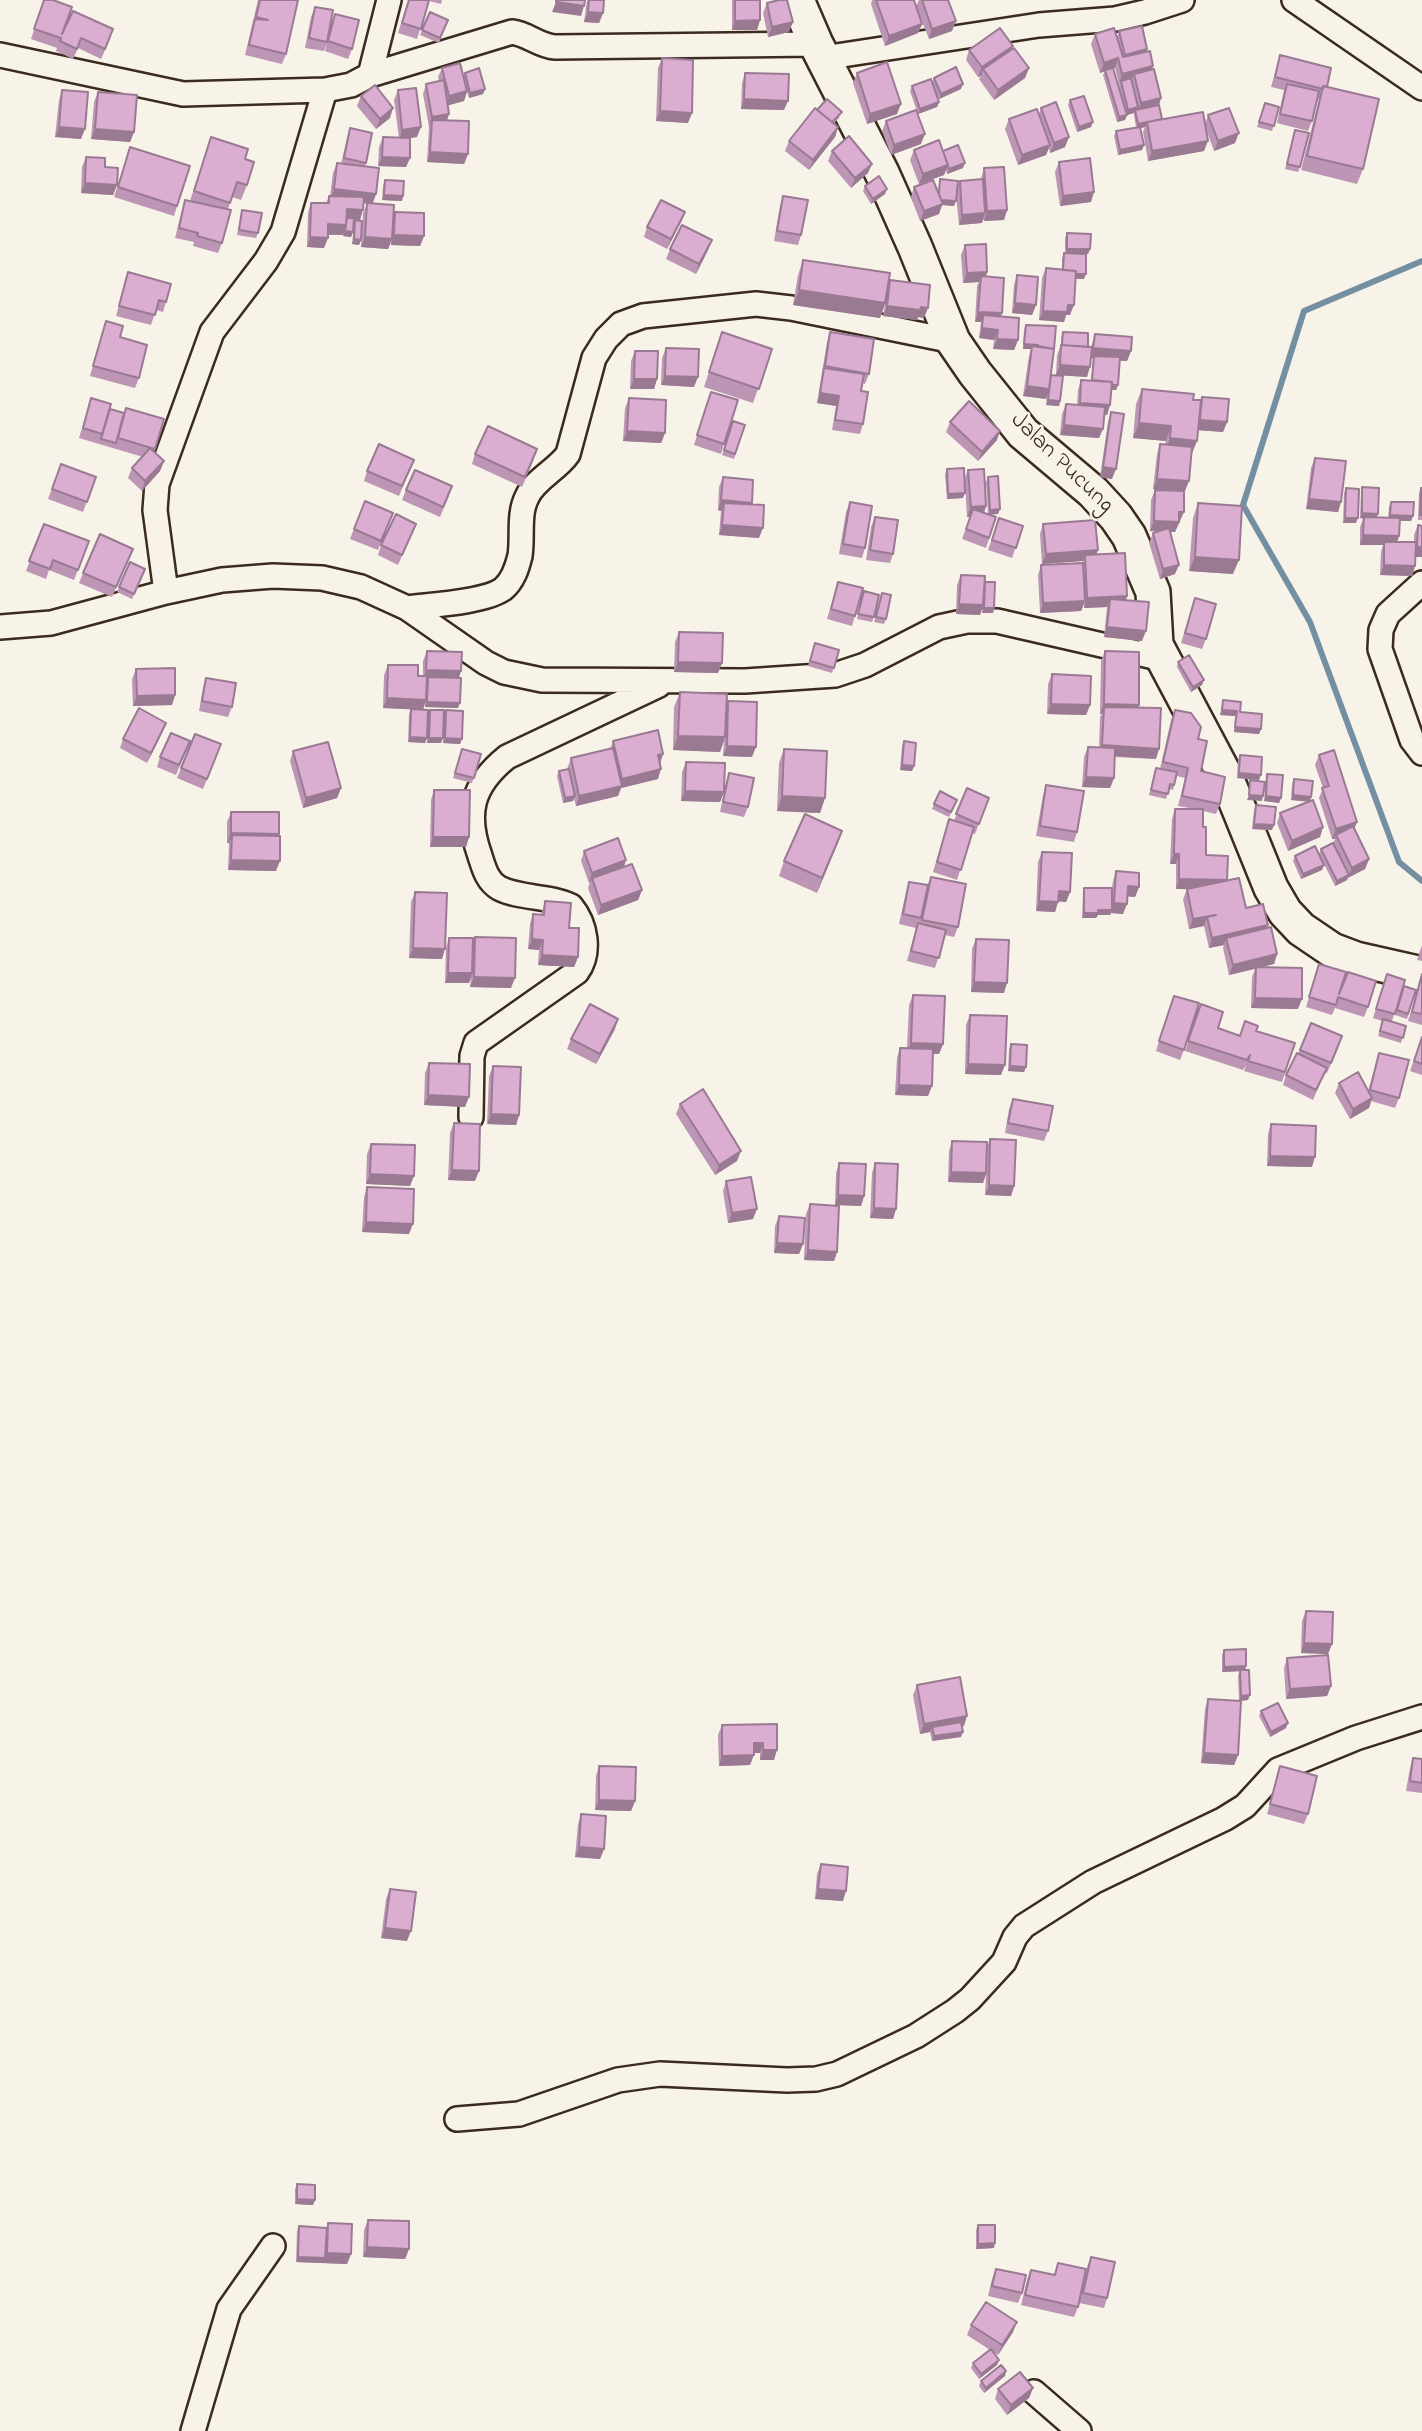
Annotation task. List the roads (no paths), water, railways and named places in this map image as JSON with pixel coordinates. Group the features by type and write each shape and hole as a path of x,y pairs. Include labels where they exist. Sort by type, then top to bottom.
{"main road":[{"name":"Jalan Pucung","path":"797,0 882,173 953,341 1023,433 1093,492 1129,536 1151,583 1154,638 1226,777 1271,888 1285,912 1301,929 1332,950 1356,959 1422,974"}],"street":[{"path":"370,75 389,0"},
{"path":"0,55 183,94 325,90 351,85 370,75 512,32 555,47 820,51 1115,19 1182,0"},
{"path":"1294,0 1422,88"},
{"path":"166,592 155,510 157,484 212,332 266,261 283,232 325,90"},
{"path":"407,608 485,597 503,589 513,576 519,556 526,497 568,454 594,358 606,338 621,324 643,316 756,304 791,308 953,341"},
{"path":"0,626 51,623 166,592 245,577 322,578 361,587 407,608 486,663 504,672 542,680 745,681 835,675 865,665 939,627 967,621 997,621 1163,659"},
{"path":"1422,583 1388,614 1381,630 1380,649 1412,740 1422,753"},
{"path":"471,1117 472,1056 475,1043 577,972 583,964 587,947 571,906 502,890 489,880 472,836 475,796 491,770 507,757 665,682"},
{"path":"457,2119 519,2114 618,2080 640,2076 660,2074 806,2079 837,2074 916,2036 955,2011 970,1999 1004,1962 1015,1937 1024,1926 1093,1882 1245,1807 1278,1770 1356,1738 1422,1717"},
{"path":"193,2431 229,2309 274,2246"},
{"path":"1034,2392 1079,2431"}],"waterway":[{"path":"1422,261 1304,311 1243,505 1310,622 1399,862 1422,881"}]}
